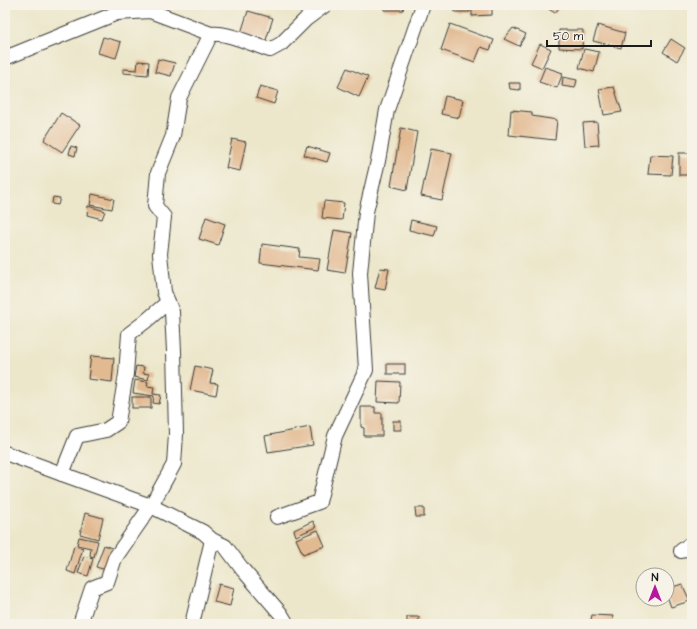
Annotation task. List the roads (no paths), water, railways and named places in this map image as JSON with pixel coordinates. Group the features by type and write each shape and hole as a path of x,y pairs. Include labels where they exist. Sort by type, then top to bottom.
{"street":[{"path":"5,58 114,9 150,11 211,34 217,33 248,41 259,47 270,50 281,44 306,19 325,5"},
{"path":"277,517 319,502 335,436 366,370 360,273 366,212 378,161 387,110 423,5"},
{"path":"80,624 92,588 106,582 115,558 151,506 174,464 176,434 172,312 164,292 160,254 164,217 155,206 158,173 173,136 179,98 211,34"},
{"path":"62,474 77,436 106,430 118,422 126,374 129,334 168,302"},
{"path":"5,453 151,506 203,532 212,540 225,546 243,570 281,614 287,624"},
{"path":"192,624 212,540"}]}
